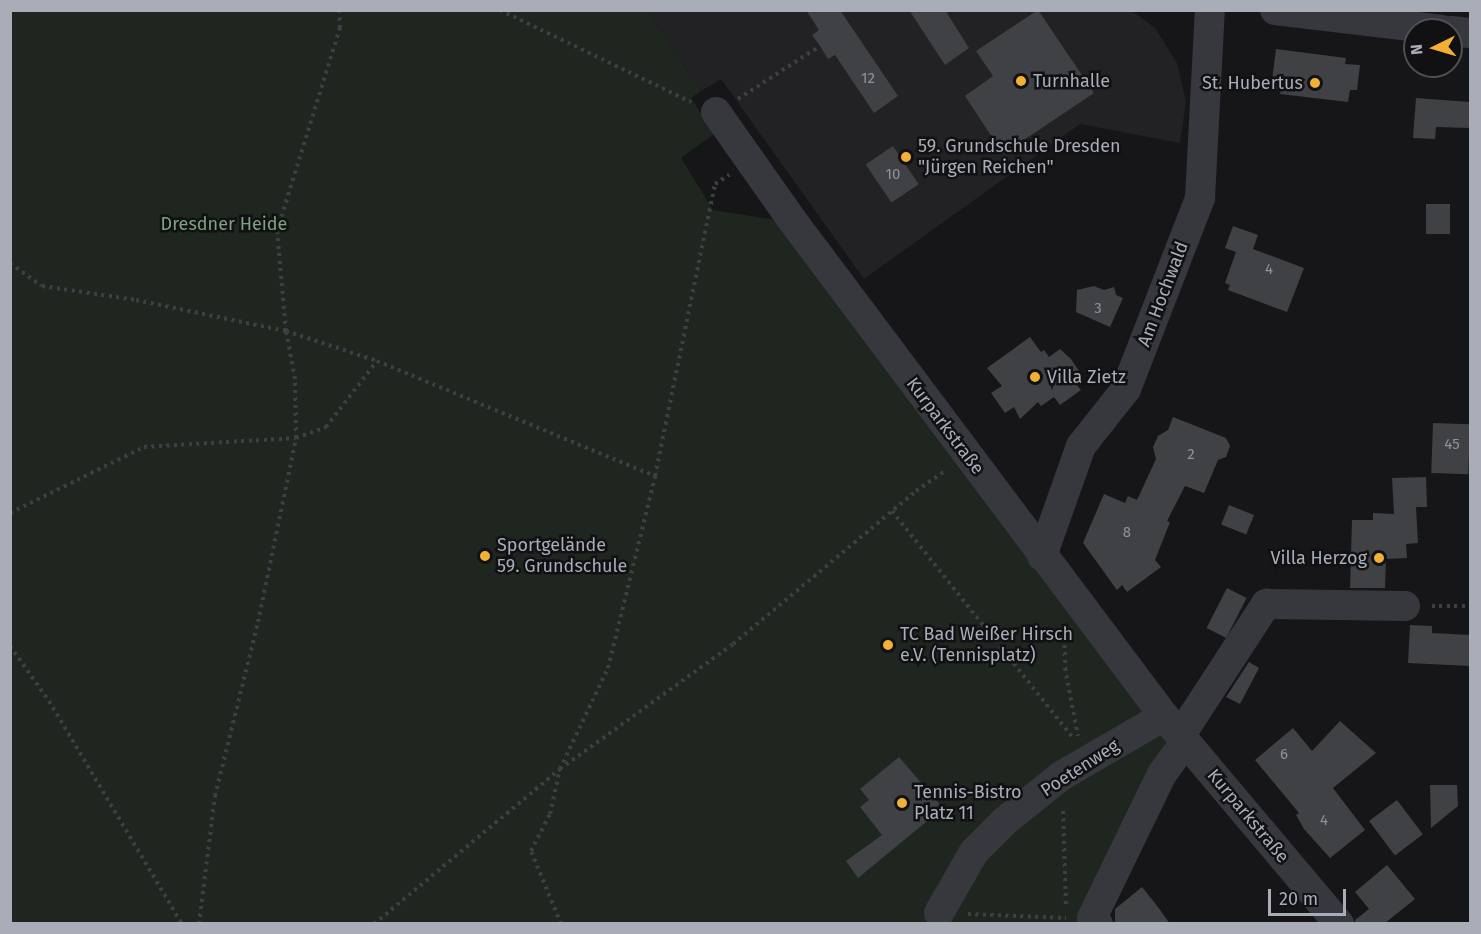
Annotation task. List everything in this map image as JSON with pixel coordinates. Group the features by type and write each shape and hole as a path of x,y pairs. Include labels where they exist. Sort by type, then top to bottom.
{"street":[{"name":"Am Hochwald","path":"1042,556 1081,446 1126,389 1200,198 1210,10"},
{"path":"1275,10 1403,25"},
{"name":"Kurparkstraße","path":"716,112 750,162 1042,556 1176,731 1328,919"},
{"path":"1098,924 1092,918 1162,774 1176,731 1266,604 1406,606"},
{"name":"Poetenweg","path":"939,913 974,852 1005,820 1061,776 1176,731"}],"path":[{"path":"199,924 214,796 258,622 296,438 295,379 286,331 277,231 340,27 339,10"},
{"path":"500,10 716,112"},
{"path":"757,87 820,46"},
{"path":"561,924 531,851 550,814 560,769 609,668 655,476 715,184 750,162"},
{"path":"10,263 42,286 136,300 286,331 377,361 655,476"},
{"path":"10,513 144,447 296,438 326,427 377,361"},
{"path":"374,924 560,769 733,644 892,511 967,456"},
{"path":"892,511 1081,748 1065,668 1064,626"},
{"path":"1406,606 1470,606"},
{"path":"10,646 49,701 182,924"},
{"path":"939,913 1066,918 1061,776"}],"shaded area":[{"name":"59. Grundschule Dresden \"Jürgen Reichen\"","path":"648,11 1132,11 1155,28 1177,63 1186,102 1180,143 1080,124 864,279 721,79 701,91"}],"green space":[{"name":"Dresdner Heide","path":"10,11 648,11 701,91 691,98 714,134 681,158 713,210 783,221 1167,740 1086,923 11,923"}],"building":[{"path":"806,10 840,10 898,96 874,113 835,55 828,59 812,35 819,30"},
{"path":"909,10 945,10 969,48 945,65"},
{"name":"Turnhalle","path":"1038,10 1094,93 1003,154 965,96 993,76 976,51"},
{"name":"St. Hubertus","path":"1276,49 1346,58 1345,64 1360,65 1357,90 1350,90 1348,102 1280,94 1281,90 1271,88"},
{"path":"1416,98 1470,102 1470,128 1436,127 1435,139 1413,138"},
{"path":"893,146 919,184 891,203 866,164"},
{"path":"1426,204 1450,204 1450,234 1426,234"},
{"path":"1233,226 1258,235 1253,249 1304,268 1287,312 1228,290 1230,285 1225,283 1236,252 1225,248"},
{"path":"1094,286 1104,290 1114,287 1116,295 1123,298 1110,327 1076,312 1077,290"},
{"name":"Villa Zietz","path":"1030,337 1041,352 1044,350 1049,357 1060,349 1071,359 1079,371 1076,384 1081,390 1060,405 1054,397 1041,406 1038,402 1020,419 1014,407 1005,413 991,393 1002,386 987,368"},
{"path":"1173,417 1226,438 1230,446 1226,457 1218,460 1204,493 1185,486 1167,521 1170,522 1155,560 1161,567 1127,592 1122,585 1117,590 1083,543 1104,494 1125,503 1128,496 1137,500 1156,459 1153,447 1158,436 1168,430"},
{"path":"1433,423 1470,424 1468,474 1431,473"},
{"path":"1426,477 1427,507 1416,507 1418,543 1406,544 1407,558 1386,559 1385,588 1350,588 1352,520 1373,520 1373,513 1394,514 1392,478"},
{"path":"1229,505 1254,515 1246,535 1221,524"},
{"path":"1227,588 1247,598 1226,638 1207,628"},
{"path":"1410,625 1432,626 1432,633 1470,635 1470,666 1408,663"},
{"path":"1249,662 1259,668 1240,704 1226,697"},
{"path":"1340,721 1376,753 1333,788 1365,830 1330,858 1304,829 1296,815 1299,813 1255,760 1293,728 1312,751"},
{"name":"Tennis-Bistro Platz 11","path":"899,757 943,808 858,878 846,861 882,835 860,807 869,800 860,789"},
{"path":"1430,785 1457,785 1458,806 1431,828"},
{"path":"1397,800 1423,834 1395,855 1369,821"},
{"path":"1387,865 1415,899 1384,924 1356,924 1355,920 1369,909 1355,892"},
{"path":"1142,887 1170,924 1115,924 1115,909"}],"place":[{"name":"Turnhalle","path":"1021,81"},
{"name":"St. Hubertus","path":"1315,83"},
{"name":"59. Grundschule Dresden \"Jürgen Reichen\"","path":"906,157"},
{"name":"Villa Zietz","path":"1035,377"},
{"name":"Sportgelände 59. Grundschule","path":"485,556"},
{"name":"Villa Herzog","path":"1379,558"},
{"name":"TC Bad Weißer Hirsch e.V. (Tennisplatz)","path":"888,645"},
{"name":"Tennis-Bistro Platz 11","path":"902,803"}]}
